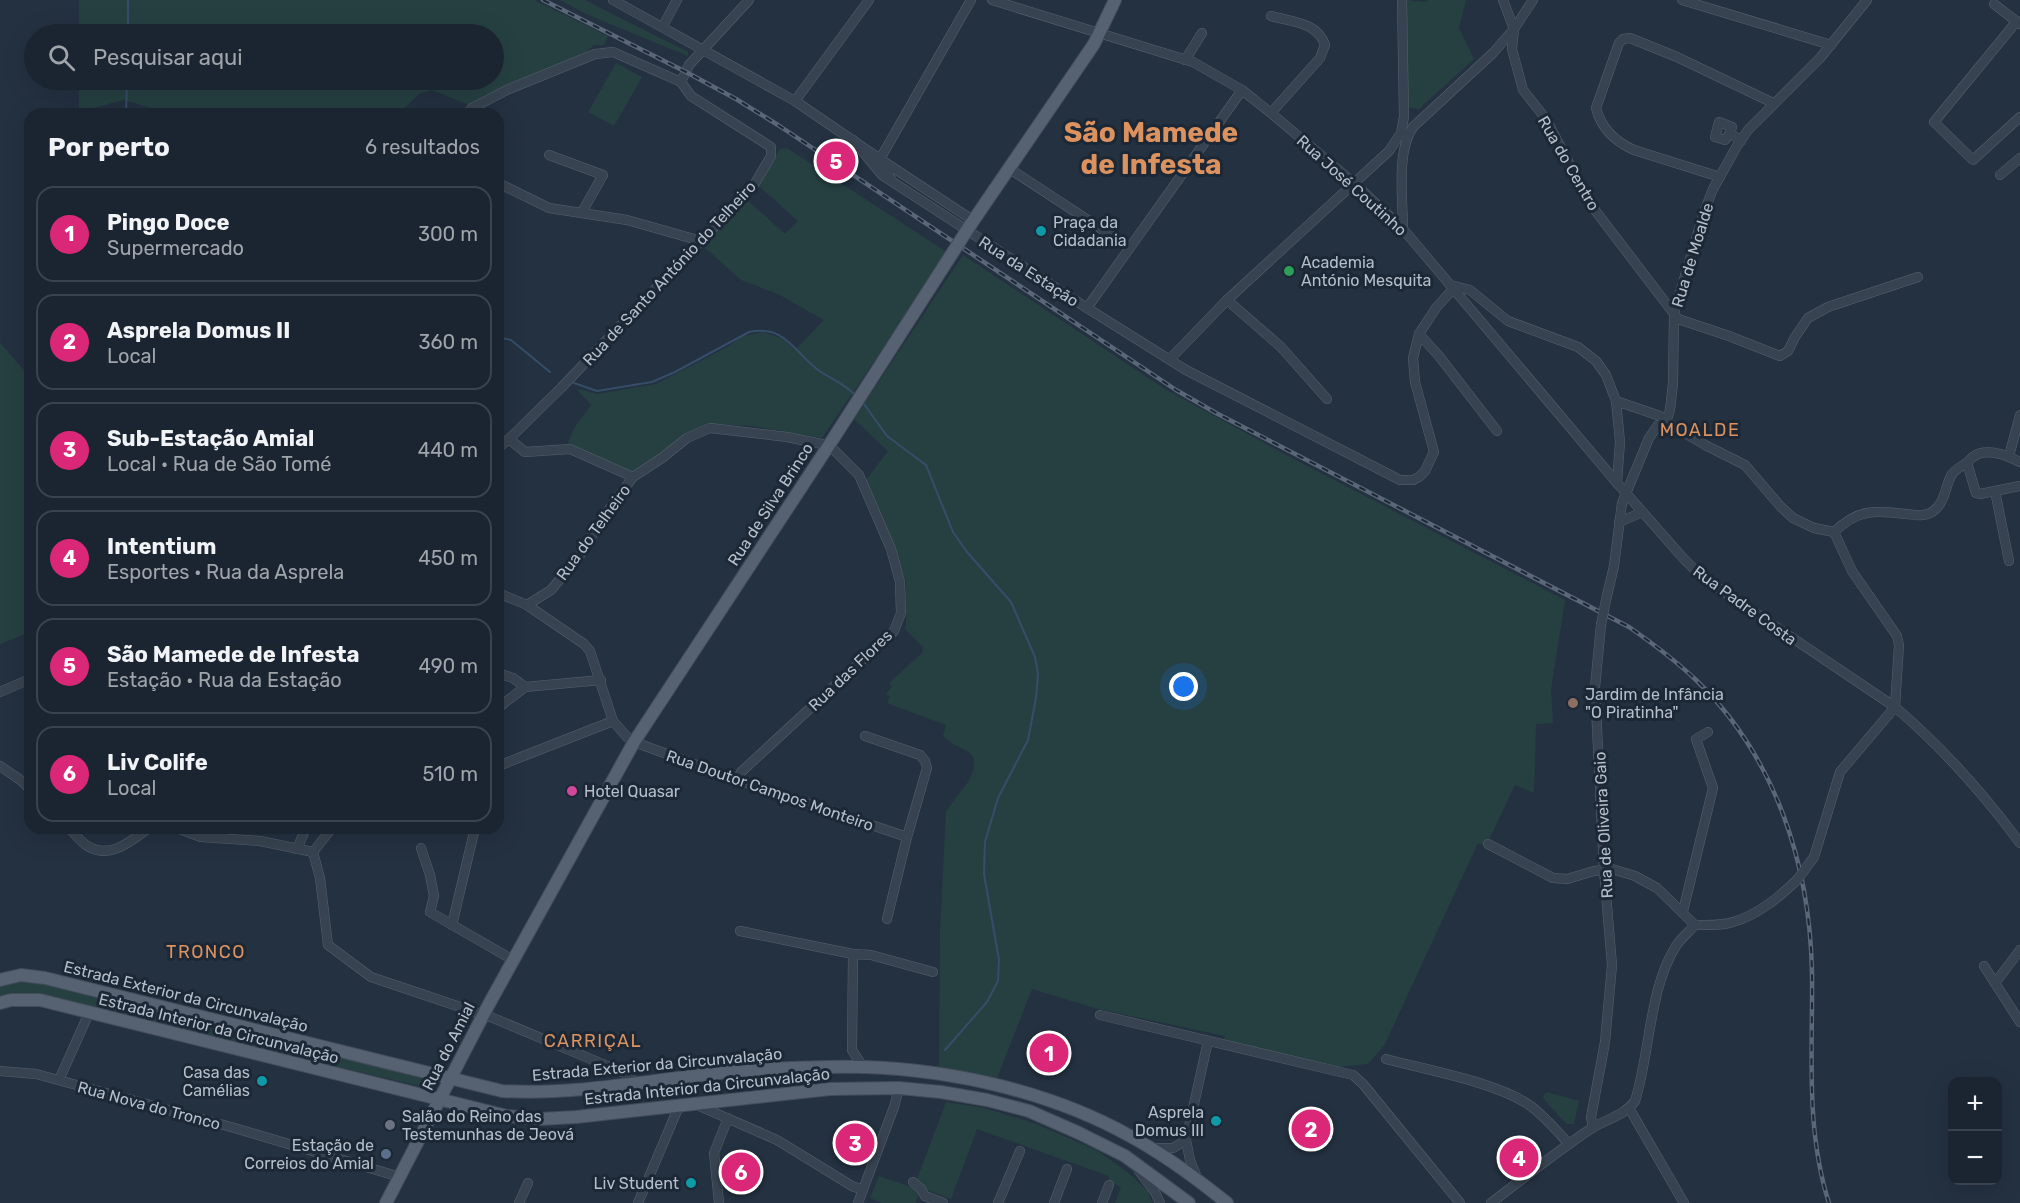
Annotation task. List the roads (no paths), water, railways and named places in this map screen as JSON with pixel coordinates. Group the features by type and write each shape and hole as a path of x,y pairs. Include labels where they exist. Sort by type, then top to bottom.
{"main road":[{"name":"Rua de Silva Brinco","path":"544,906 634,742 972,223 1094,44 1115,0"},
{"name":"Rua do Amial","path":"387,1203 483,1015 544,906"},
{"name":"Estrada Exterior da Circunvalação","path":"0,980 21,975 45,978 502,1091 535,1093 750,1070 839,1067 885,1068 961,1077 1033,1096 1084,1114 1148,1147 1198,1180 1227,1203"},
{"name":"Estrada Interior da Circunvalação","path":"0,1003 11,1000 40,1000 507,1116 540,1119 576,1117 830,1089 898,1088 941,1092 987,1100 1029,1111 1125,1156 1189,1203"},
{"path":"885,1068 895,1078 898,1088 911,1078 954,1083 961,1077"}],"street":[{"name":"Rua da Estação","path":"613,0 795,101 972,223"},
{"path":"663,26 677,0"},
{"path":"472,108 509,89 595,54 613,52 681,82 689,65 749,0"},
{"path":"795,101 868,0"},
{"path":"880,159 971,0"},
{"name":"Rua José Coutinho","path":"992,0 1193,62 1242,90 1355,184 1403,229 1450,287 1470,290 1508,321 1578,347 1596,361 1606,375 1616,401 1620,442 1617,483"},
{"path":"1402,0 1403,229"},
{"path":"1503,0 1514,29"},
{"path":"1170,359 1227,300 1355,184 1404,135 1493,53 1514,29 1533,0"},
{"path":"1682,0 1831,45"},
{"name":"Rua de Moalde","path":"1666,422 1670,410 1673,383 1674,313 1704,212 1720,177 1741,141 1773,103 1820,58 1867,0"},
{"path":"1994,4 2018,23 1934,122 1973,160 2020,117"},
{"path":"1271,16 1309,26 1318,31 1325,45 1320,58 1271,113"},
{"name":"Rua do Centro","path":"1514,29 1512,49 1523,90 1545,119 1591,205 1674,313"},
{"path":"1185,60 1202,33"},
{"path":"1720,177 1624,146 1605,128 1598,118 1596,108 1619,43 1623,39 1630,38 1677,57 1773,103"},
{"name":"Rua de Santo António do Telheiro","path":"504,443 754,184 771,156 771,147 691,96 681,82"},
{"path":"1087,308 1242,90"},
{"path":"1404,117 1418,122"},
{"path":"1731,133 1741,141"},
{"name":"Rua da Estação","path":"853,140 882,175 989,246 1186,370 1400,480 1413,480 1419,477 1425,471 1434,452 1415,382 1413,358 1419,334"},
{"path":"1389,151 1397,152 1403,157"},
{"path":"549,155 603,175 582,212"},
{"path":"2000,175 2020,158"},
{"name":"Rua da Estação","path":"880,159 891,179"},
{"path":"1010,169 1129,247"},
{"path":"504,186 549,208 627,220 701,240"},
{"path":"1674,313 1677,319 1730,336 1780,356 1788,351 1808,318 1828,307 1918,277"},
{"path":"1450,287 1419,334 1497,431"},
{"name":"Rua Padre Costa","path":"1450,287 1617,483 1702,578 1895,707 1953,761 1984,796 2020,843"},
{"path":"1227,300 1281,347 1327,399"},
{"path":"1616,401 1660,416 1705,445 1745,465 1793,518 1814,528 1834,532"},
{"path":"2009,456 2020,415"},
{"name":"Rua de Oliveira Gaio","path":"1593,1128 1591,1118 1605,1042 1612,965 1604,870 1595,687 1601,626 1614,566 1622,503 1649,438 1658,425 1666,422"},
{"name":"Rua do Telheiro","path":"527,605 551,590 566,572 633,477 687,438 710,428 830,443"},
{"path":"509,439 525,452 570,449 633,477"},
{"name":"Rua das Flores","path":"738,780 741,772 894,631 900,613 900,582 896,564 870,498 859,475 833,449 830,443"},
{"path":"1834,532 1845,521 1867,512 1879,511 1920,516 1930,513 1942,501 1952,474 1977,454 2009,456 2020,462"},
{"path":"1967,463 1976,493 2020,486"},
{"path":"1995,491 2009,561"},
{"path":"1619,522 1643,512"},
{"path":"1491,1203 1569,1144 1629,1108 1636,1096 1659,987 1675,948 1695,925 1732,923 1775,901 1797,880 1814,857 1840,772 1895,707 1899,645 1897,636 1852,570 1834,532"},
{"path":"504,595 527,605 584,644 590,651 613,721 634,742"},
{"path":"504,675 513,678 525,687"},
{"path":"504,703 525,687 601,681"},
{"path":"0,692 24,682"},
{"path":"504,764 613,721"},
{"path":"1683,911 1713,788 1696,739 1708,732"},
{"path":"865,736 920,755 927,768 907,837 888,919"},
{"name":"Rua Doutor Campos Monteiro","path":"634,742 907,837"},
{"path":"0,766 24,784"},
{"path":"75,834 86,845 103,852 119,849 140,834"},
{"path":"193,834 201,837 260,841 314,852"},
{"path":"297,849 303,834"},
{"path":"314,852 328,834"},
{"path":"452,925 475,834"},
{"path":"1488,844 1553,878 1567,879 1612,869 1646,881 1683,911 1695,925"},
{"path":"421,848 434,896 430,912 513,960"},
{"path":"314,852 328,945 371,977 483,1015 624,1073 637,1083"},
{"path":"740,931 853,954 871,955 933,972"},
{"path":"1995,982 2020,950"},
{"path":"839,1067 852,1050 853,954"},
{"path":"1984,966 2020,1022"},
{"path":"59,1080 89,1013"},
{"path":"1100,1015 1348,1073 1358,1078 1460,1203"},
{"path":"1198,1180 1190,1160 1186,1140 1209,1041"},
{"path":"852,1050 863,1067"},
{"path":"1386,1059 1478,1084 1516,1098 1531,1106 1569,1144"},
{"name":"Rua Nova do Tronco","path":"0,1071 24,1072 59,1080 231,1127 400,1177"},
{"path":"858,1203 894,1107 898,1088"},
{"path":"696,1104 777,1140 862,1190"},
{"path":"638,1203 679,1106"},
{"path":"1629,1108 1684,1203"},
{"path":"719,1203 714,1154 728,1118"},
{"path":"1148,1147 1173,1148 1186,1140"},
{"path":"998,1203 1020,1151"},
{"path":"1125,1156 1145,1178 1160,1203"},
{"path":"1054,1203 1067,1169"},
{"path":"913,1182 925,1196 943,1203"},
{"path":"519,1203 528,1183"},
{"path":"1102,1203 1109,1185"}],"waterway":[{"path":"128,0 128,24"},
{"path":"126,108 127,90"},
{"path":"574,383 597,391 652,382 749,332 762,331 773,332 782,337 812,365 853,393"},
{"path":"504,338 511,340 550,372"},
{"path":"864,404 887,436 926,465 953,532 967,552 1011,602 1035,657 1038,674 1028,740 998,798 985,842 984,874 999,960 998,981 987,1002 945,1050"}],"railway":[{"path":"543,0 736,99 1176,390 1216,413 1629,627 1696,680 1724,710 1748,743 1767,778 1796,853 1810,933 1813,1118 1821,1175 1829,1203"}],"place":[{"name":"São Mamede de Infesta","path":"836,161"},
{"name":"Praça da Cidadania","path":"1041,231"},
{"name":"Academia António Mesquita","path":"1289,271"},
{"name":"Jardim de Infância \"O Piratinha\"","path":"1573,703"},
{"name":"Hotel Quasar","path":"572,791"},
{"name":"Pingo Doce","path":"1049,1053"},
{"name":"Casa das Camélias","path":"262,1081"},
{"name":"Asprela Domus III","path":"1216,1121"},
{"name":"Salão do Reino das Testemunhas de Jeová","path":"390,1125"},
{"name":"Asprela Domus II","path":"1311,1129"},
{"name":"Sub-Estação Amial","path":"855,1143"},
{"name":"Estação de Correios do Amial","path":"386,1154"},
{"name":"Intentium","path":"1519,1158"},
{"name":"Liv Colife","path":"741,1172"},
{"name":"Liv Student","path":"691,1183"}],"district":[{"name":"São Mamede de Infesta","path":"1151,148"},
{"name":"MOALDE","path":"1700,430"},
{"name":"TRONCO","path":"206,952"},
{"name":"CARRIÇAL","path":"593,1041"}]}
